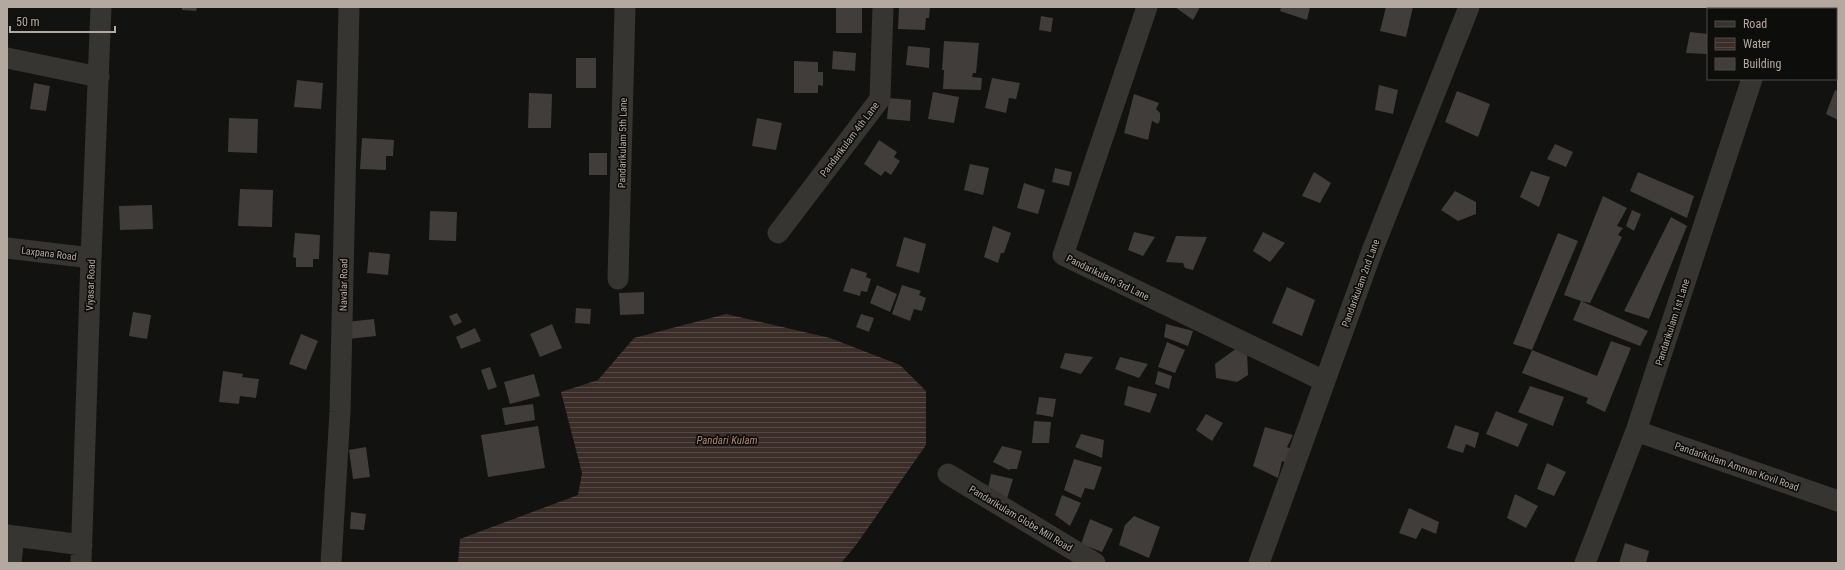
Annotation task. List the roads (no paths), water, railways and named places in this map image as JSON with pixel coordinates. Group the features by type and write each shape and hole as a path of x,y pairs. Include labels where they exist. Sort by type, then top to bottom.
{"street":[{"name":"Viyasar Road","path":"81,554 101,7"},
{"name":"Navalar Road","path":"330,563 340,412 349,7"},
{"name":"Pandarikulam 5th Lane","path":"618,279 625,7"},
{"name":"Pandarikulam 4th Lane","path":"778,233 880,99 883,7"},
{"name":"Pandarikulam 3rd Lane","path":"1147,7 1063,255 1324,381"},
{"name":"Pandarikulam 2nd Lane","path":"1259,563 1372,251 1469,7"},
{"path":"7,58 99,77"},
{"name":"Pandarikulam 1st Lane","path":"1585,563 1636,431 1752,80"},
{"name":"Laxpana Road","path":"7,248 91,258"},
{"name":"Pandarikulam Amman Kovil Road","path":"1636,431 1838,501"},
{"name":"Pandarikulam Globe Mill Road","path":"948,474 1094,563"},
{"path":"11,563 10,536 81,554"}],"water":[{"name":"Pandari Kulam","path":"726,314 830,338 900,365 926,391 926,445 856,545 841,563 458,563 460,539 578,495 582,473 561,392 598,380 634,338"}]}
